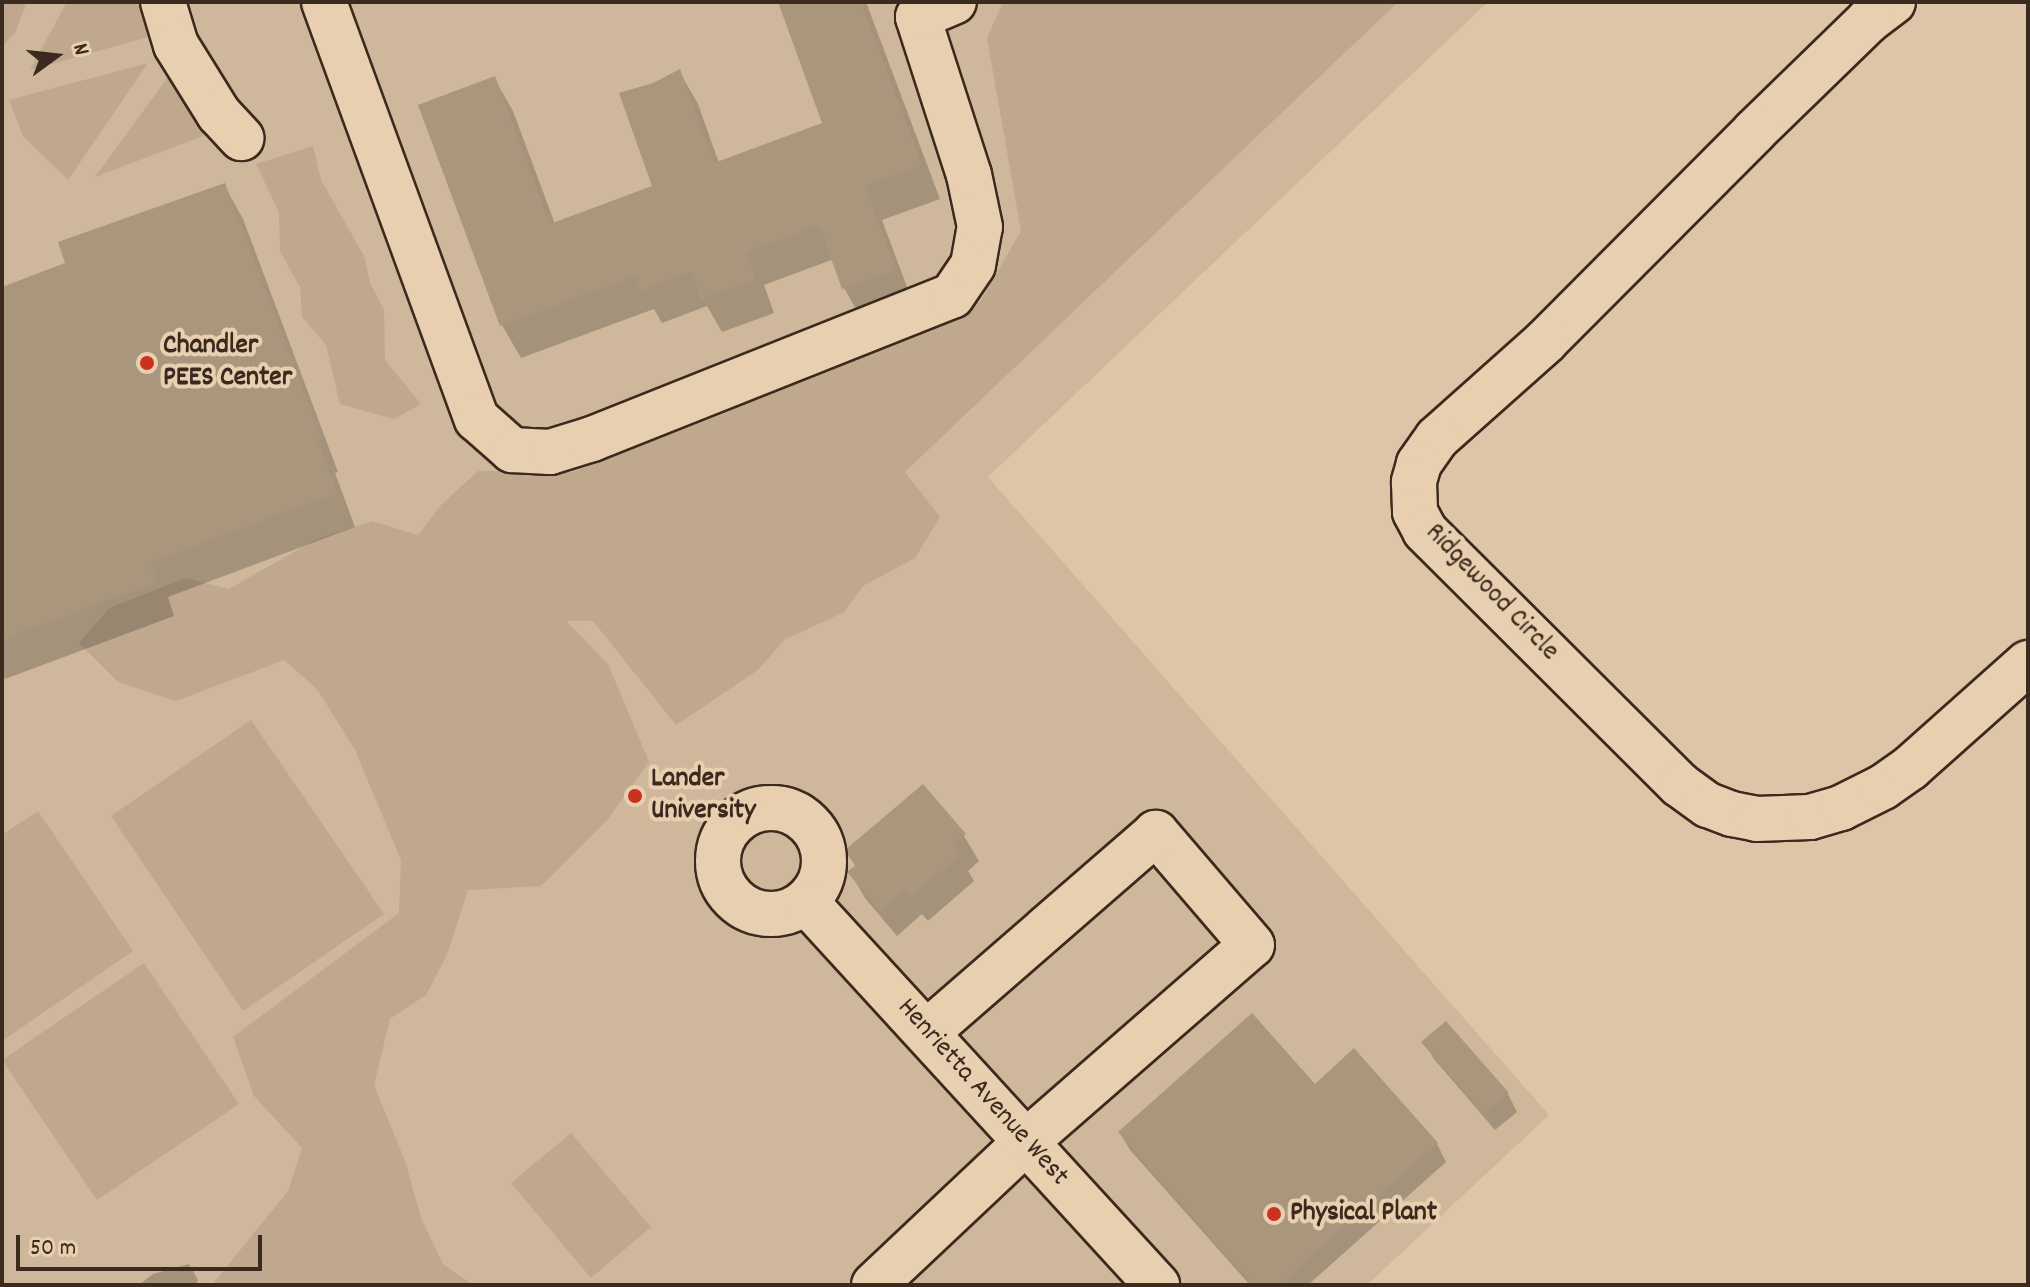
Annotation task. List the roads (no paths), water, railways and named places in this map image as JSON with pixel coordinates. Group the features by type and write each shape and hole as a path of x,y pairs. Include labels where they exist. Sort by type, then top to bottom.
{"street":[{"path":"163,2 176,45 219,114 241,138"},
{"path":"324,2 477,419 512,450 550,452 592,439 952,296 973,265 980,227 928,7"},
{"name":"Ridgewood Circle","path":"1893,2 1868,21 1754,132 1546,341 1437,438 1419,464 1414,482 1415,512 1425,531 1680,785 1708,805 1732,814 1757,819 1810,817 1841,808 1883,787 1910,768 2028,663"},
{"path":"874,1285 1027,1141 1252,945 1156,833 927,1032"},
{"name":"Henrietta Avenue West","path":"806,902 1157,1285"}],"place":[{"name":"Chandler PEES Center","path":"147,363"},
{"name":"Lander University","path":"635,796"},
{"name":"Physical Plant","path":"1274,1214"}]}
